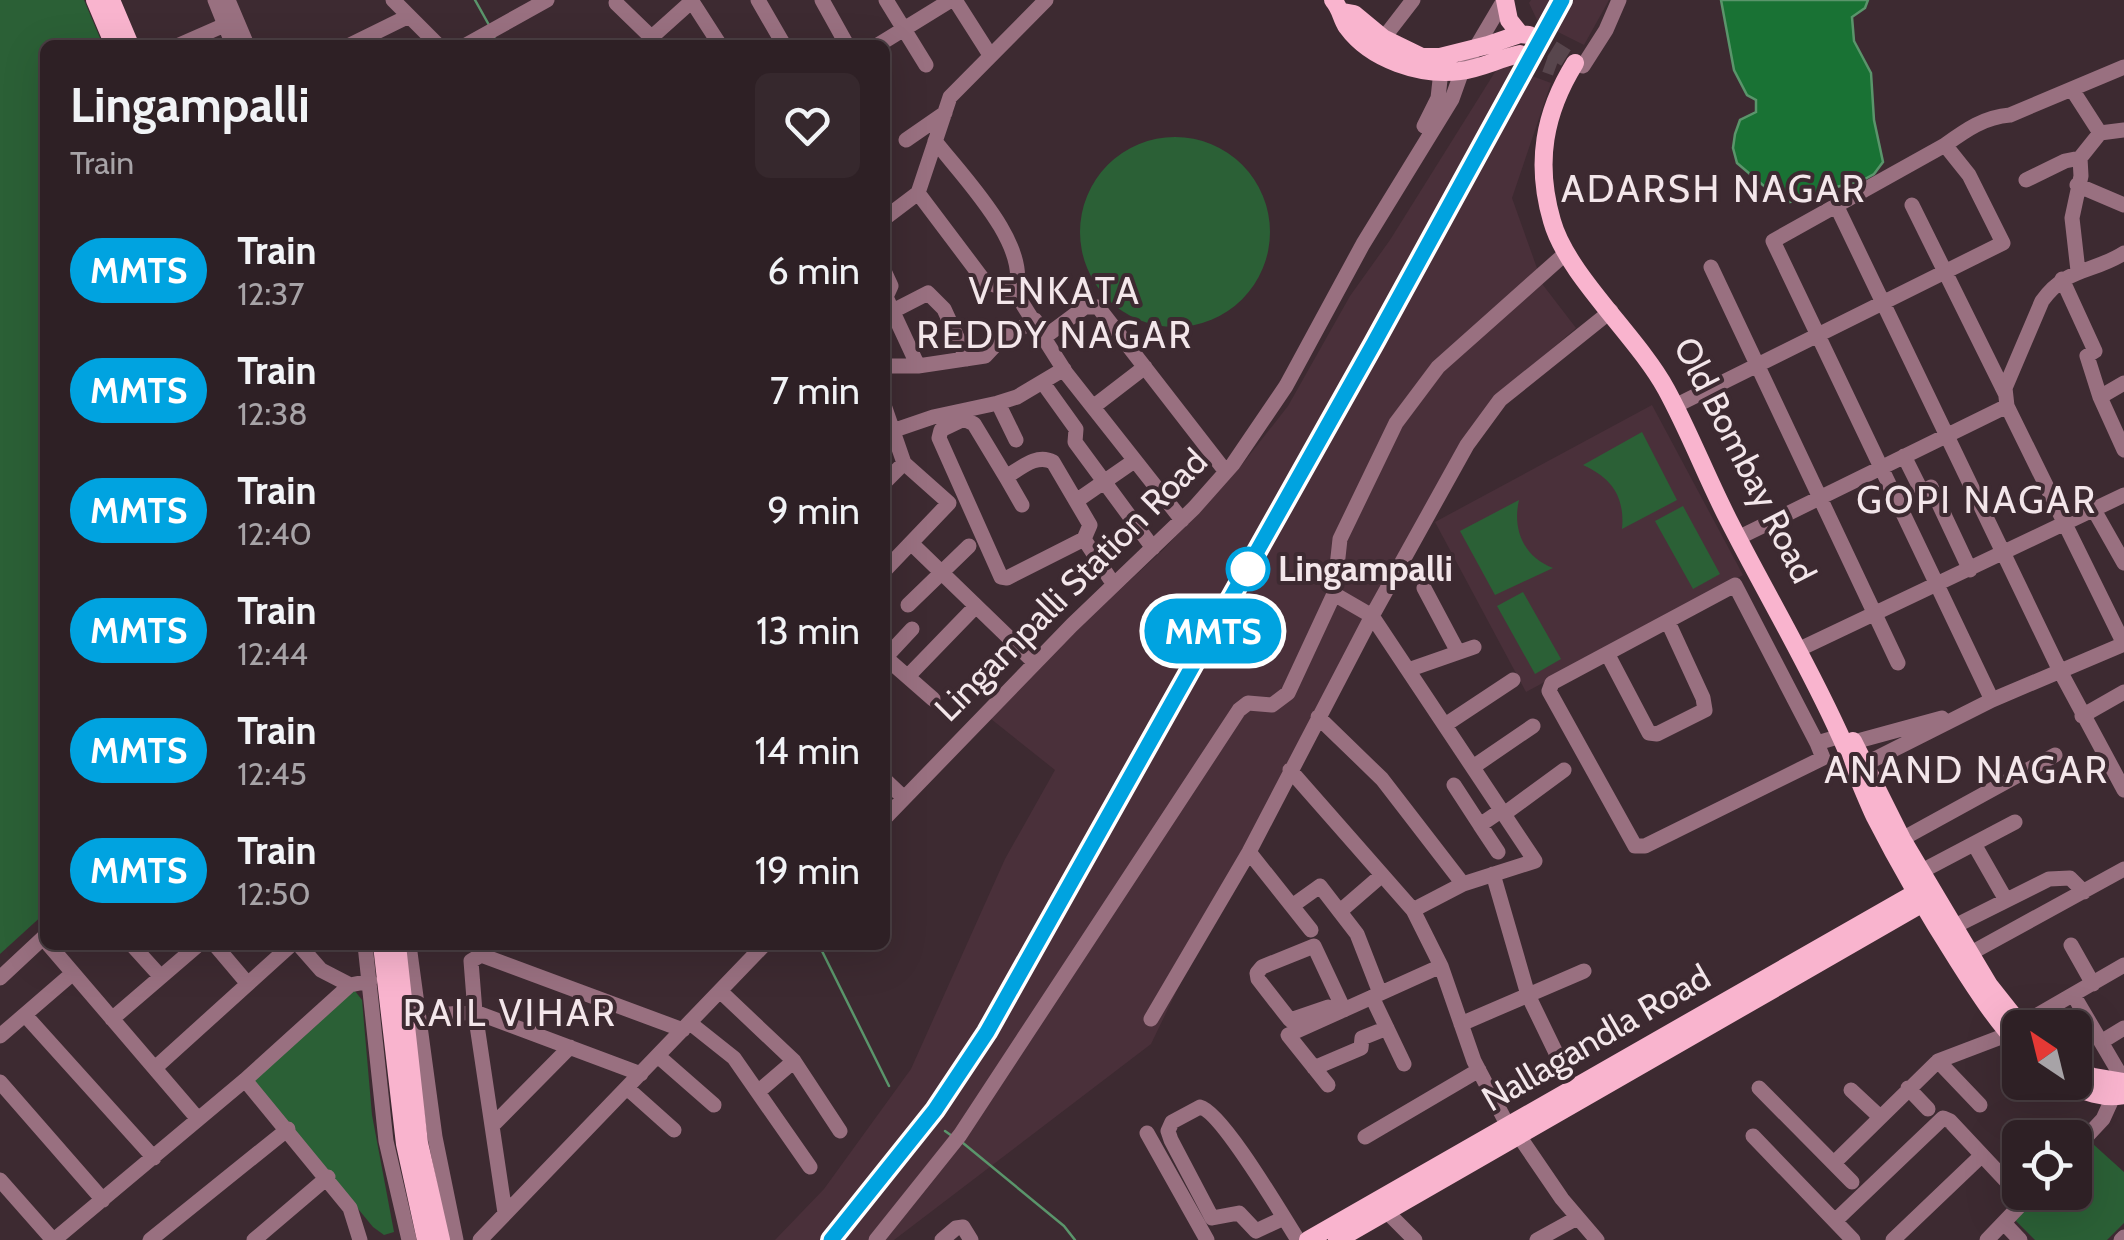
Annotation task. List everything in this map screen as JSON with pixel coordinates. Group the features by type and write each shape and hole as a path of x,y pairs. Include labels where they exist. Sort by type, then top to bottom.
{"main road":[{"path":"96,0 112,40"},
{"path":"111,0 128,40"},
{"path":"1379,45 1422,58 1440,57 1524,34 1508,20 1505,0"},
{"path":"1338,6 1354,14 1379,45 1418,71 1462,71 1520,54"},
{"name":"Old Bombay Road","path":"1571,68 1550,108 1545,141 1550,214 1566,253 1663,383 1727,518 1762,578 1821,699 1864,764 1948,945 2002,1013"},
{"name":"Old Bombay Road","path":"1571,68 1552,140 1554,198 1560,223 1586,267 1650,345 1683,402 1847,739"},
{"path":"1847,739 1875,816 1925,889"},
{"name":"Old Bombay Road","path":"1925,889 1955,926 2006,1010"},
{"name":"Nallagandla Road","path":"1308,1240 1886,924 1925,889"},
{"name":"Nallagandla Road","path":"1337,1240 1574,1088 1925,889"},
{"path":"1886,924 1915,925 1948,945"},
{"path":"383,950 405,1144 426,1240"},
{"path":"398,950 419,1143 441,1240"},
{"path":"2092,1077 2121,1089"},
{"path":"2092,1093 2121,1089"}],"street":[{"path":"214,0 243,40"},
{"path":"228,0 233,40"},
{"path":"392,0 433,40"},
{"path":"758,0 781,40"},
{"path":"822,0 844,40"},
{"path":"886,0 926,65"},
{"path":"886,40 953,0 990,55"},
{"path":"890,214 918,193 950,96 1046,0"},
{"name":"Lingampalli Station Road","path":"890,813 1226,472 1286,386 1363,244 1452,99 1462,71 1505,0"},
{"path":"476,40 541,1"},
{"path":"616,3 646,40 696,2 717,40"},
{"path":"1379,45 1409,2"},
{"path":"1571,68 1616,5"},
{"path":"360,40 410,16"},
{"path":"192,40 231,23"},
{"path":"1992,700 1774,241 1945,145 1973,125 2073,90 2124,67"},
{"path":"1413,162 1412,149 1438,98 1441,71"},
{"path":"2073,90 2100,133"},
{"path":"906,140 944,113"},
{"path":"2026,180 2080,158 2100,133 2124,130"},
{"path":"935,141 1008,237 1019,276 1015,292"},
{"path":"1683,402 2003,243 1970,175 1945,145"},
{"path":"2078,270 2072,218 2080,158"},
{"path":"2077,186 2124,205"},
{"path":"918,193 985,282 1015,292 1064,369 1182,520"},
{"path":"1836,205 2082,716 2124,790"},
{"path":"1864,764 1992,700 2124,644 1912,205"},
{"path":"876,1240 957,1140 1239,710 1248,703 1272,705 1288,693 1334,594 1340,539 1350,511 1396,422 1438,367 1566,253"},
{"path":"1746,534 1948,434 2006,399 2042,300 2062,279 2124,253"},
{"path":"1711,267 1898,663"},
{"path":"2062,279 2095,351 2087,356 2100,398 2120,428 2124,450"},
{"path":"890,303 928,293 944,309 967,359"},
{"path":"1046,336 1092,305 1098,307 1226,472"},
{"path":"890,308 918,366"},
{"path":"1151,1019 1249,852 1372,616 1481,424 1521,381 1611,311"},
{"path":"890,366 986,356 998,342 1035,320"},
{"path":"1093,408 1145,367"},
{"path":"895,430 998,403 1064,369"},
{"path":"1043,383 1076,429 1075,442 1153,548"},
{"path":"2100,398 2124,383"},
{"path":"998,403 1016,440"},
{"path":"890,419 904,462 949,503 890,565"},
{"path":"1006,477 1036,460 1045,458 1053,462 1090,526 1084,539 1007,578 1001,577 939,438 941,430 964,419 974,424 1022,505"},
{"path":"1904,456 1922,492 1931,487 1970,570"},
{"path":"890,477 904,462"},
{"path":"1082,497 1134,462"},
{"path":"1804,647 2124,494"},
{"path":"2094,510 2124,562"},
{"path":"1084,539 1114,585"},
{"path":"911,543 1035,663"},
{"path":"908,605 968,546"},
{"path":"1740,590 1762,578"},
{"path":"1735,585 1740,590 1823,758 1645,846 1635,846 1549,691 1552,683 1735,585"},
{"path":"1408,670 1466,650 1424,588"},
{"path":"1334,594 1372,616 1535,861 1463,884 1413,910"},
{"path":"913,671 976,606"},
{"path":"1608,655 1650,733 1658,734 1704,710 1704,698 1668,622"},
{"path":"890,652 912,629"},
{"path":"890,661 933,699"},
{"path":"1445,725 1514,680"},
{"path":"2082,716 2124,692"},
{"path":"1799,710 1821,699"},
{"path":"1318,717 1382,779 1463,884"},
{"path":"1817,743 1959,717"},
{"path":"1473,767 1533,726"},
{"path":"1902,840 2055,755"},
{"path":"1290,770 1413,910 1441,966 1478,1070 1514,1130 1597,1240"},
{"path":"1480,826 1564,770"},
{"path":"890,785 904,798"},
{"path":"1454,786 1498,852"},
{"path":"1925,889 1974,844 2016,822"},
{"path":"1974,844 2006,900"},
{"path":"1249,852 1311,930"},
{"path":"1971,953 2124,869"},
{"path":"1493,874 1528,995 1574,1088"},
{"path":"1345,907 1382,875"},
{"path":"1955,926 2049,879 2070,878 2084,892"},
{"path":"1292,906 1320,886 1356,934 1386,1028 1404,1064"},
{"path":"0,978 40,945"},
{"path":"2070,945 2093,984"},
{"path":"1335,1008 1314,946 1257,973 1290,1020 1335,1008 1376,995 1441,966"},
{"path":"54,950 198,1119"},
{"path":"137,950 161,977"},
{"path":"112,1018 192,950"},
{"path":"219,950 248,984"},
{"path":"154,1068 285,950"},
{"path":"303,950 321,970 350,985"},
{"path":"366,950 386,1141 408,1240"},
{"path":"411,950 435,1137 456,1240"},
{"path":"480,1240 755,950"},
{"path":"506,1213 469,969 471,961 480,955 687,1026 734,1058 810,1166"},
{"path":"2053,1010 2124,965"},
{"path":"1461,1024 1584,970"},
{"path":"0,1036 73,973"},
{"path":"3,1189 54,1240 245,1080 350,985 370,981"},
{"path":"720,991 794,1061 840,1131"},
{"path":"2074,996 2101,1042 2121,1089 2092,1132"},
{"path":"1328,1085 1288,1035 1335,1008"},
{"path":"436,1015 474,1012 641,1074"},
{"path":"25,1015 154,1158"},
{"path":"1314,1068 1361,1048 1362,1038 1386,1028"},
{"path":"2101,1042 2124,1028"},
{"path":"1834,1164 1938,1061 2002,1039"},
{"path":"492,1126 570,1047"},
{"path":"658,1056 714,1105"},
{"path":"759,1090 794,1061"},
{"path":"1938,1061 1980,1105"},
{"path":"1366,1136 1478,1070"},
{"path":"245,1080 350,1208 359,1234 344,1240"},
{"path":"0,1082 103,1200"},
{"path":"628,1088 674,1130"},
{"path":"1760,1088 1852,1182"},
{"path":"1908,1088 1928,1109"},
{"path":"1850,1090 1880,1117"},
{"path":"1284,1218 1256,1231 1238,1214 1212,1218 1171,1140 1168,1130 1172,1122 1200,1106 1207,1108 1284,1218 1298,1240"},
{"path":"1835,1221 1943,1118 2002,1174"},
{"path":"150,1240 288,1129"},
{"path":"1147,1133 1207,1240"},
{"path":"1753,1136 1853,1240"},
{"path":"386,1141 435,1137"},
{"path":"1892,1240 1981,1156"},
{"path":"254,1240 328,1177"},
{"path":"1987,1240 2016,1210"},
{"path":"1386,1211 1416,1240"},
{"path":"1537,1240 1577,1218"},
{"path":"2004,1223 2020,1240"},
{"path":"942,1240 963,1226 971,1240"}],"shaded area":[{"path":"0,0 84,0 101,40 40,40 40,918 0,954"},
{"path":"1531,0 1609,0 1584,45 1538,22"},
{"path":"1721,0 1868,0 1865,8 1852,17 1854,41 1871,73 1874,120 1883,162 1874,174 1829,189 1815,198 1784,203 1737,163 1735,134 1740,120 1756,112 1756,100 1747,95 1734,70"},
{"path":"1500,64 1551,83 1512,198 1543,285 1576,328 1509,386 1270,798 1151,1044 894,1240 775,1240 824,1189 911,1069 1005,859 1055,770 991,719 1061,644 1164,549 1244,462 1288,406 1350,296 1390,240"},
{"path":"1175,137 1211,144 1242,165 1263,196 1270,232 1263,268 1242,299 1211,320 1175,327 1139,320 1108,299 1087,268 1080,232 1087,196 1108,165 1139,144"},
{"path":"1652,405 1743,575 1526,692 1435,522"},
{"path":"1642,432 1677,500 1622,529 1619,498 1602,476 1583,465"},
{"path":"1519,500 1517,522 1522,541 1534,557 1553,568 1495,595 1460,531"},
{"path":"1683,506 1720,574 1693,589 1655,521"},
{"path":"1523,592 1561,659 1535,674 1497,606"},
{"path":"355,991 362,1000 372,1115 394,1232 384,1235 373,1227 253,1081 349,992"},
{"path":"2092,1145 2124,1172 2124,1223 2107,1240 2035,1240 2014,1219 2024,1210 2092,1210"}],"waterway":[{"path":"475,0 489,25"},
{"path":"821,950 889,1086"},
{"path":"945,1131 952,1136"},
{"path":"963,1143 1064,1226 1075,1240"}],"tunnel":[{"path":"1529,35 1566,58"},
{"path":"1520,54 1556,67"}],"railway":[{"path":"831,1240 935,1110 987,1032 1359,371 1562,0"}],"train":[{"name":"MMTS","path":"831,1240 935,1110 987,1032 1562,0"}],"place":[{"name":"Lingampalli","path":"1248,569"}],"district":[{"name":"ADARSH NAGAR","path":"1714,189"},
{"name":"VENKATA REDDY NAGAR","path":"1055,313"},
{"name":"GOPI NAGAR","path":"1977,500"},
{"name":"ANAND NAGAR","path":"1967,770"},
{"name":"RAIL VIHAR","path":"510,1013"}]}
